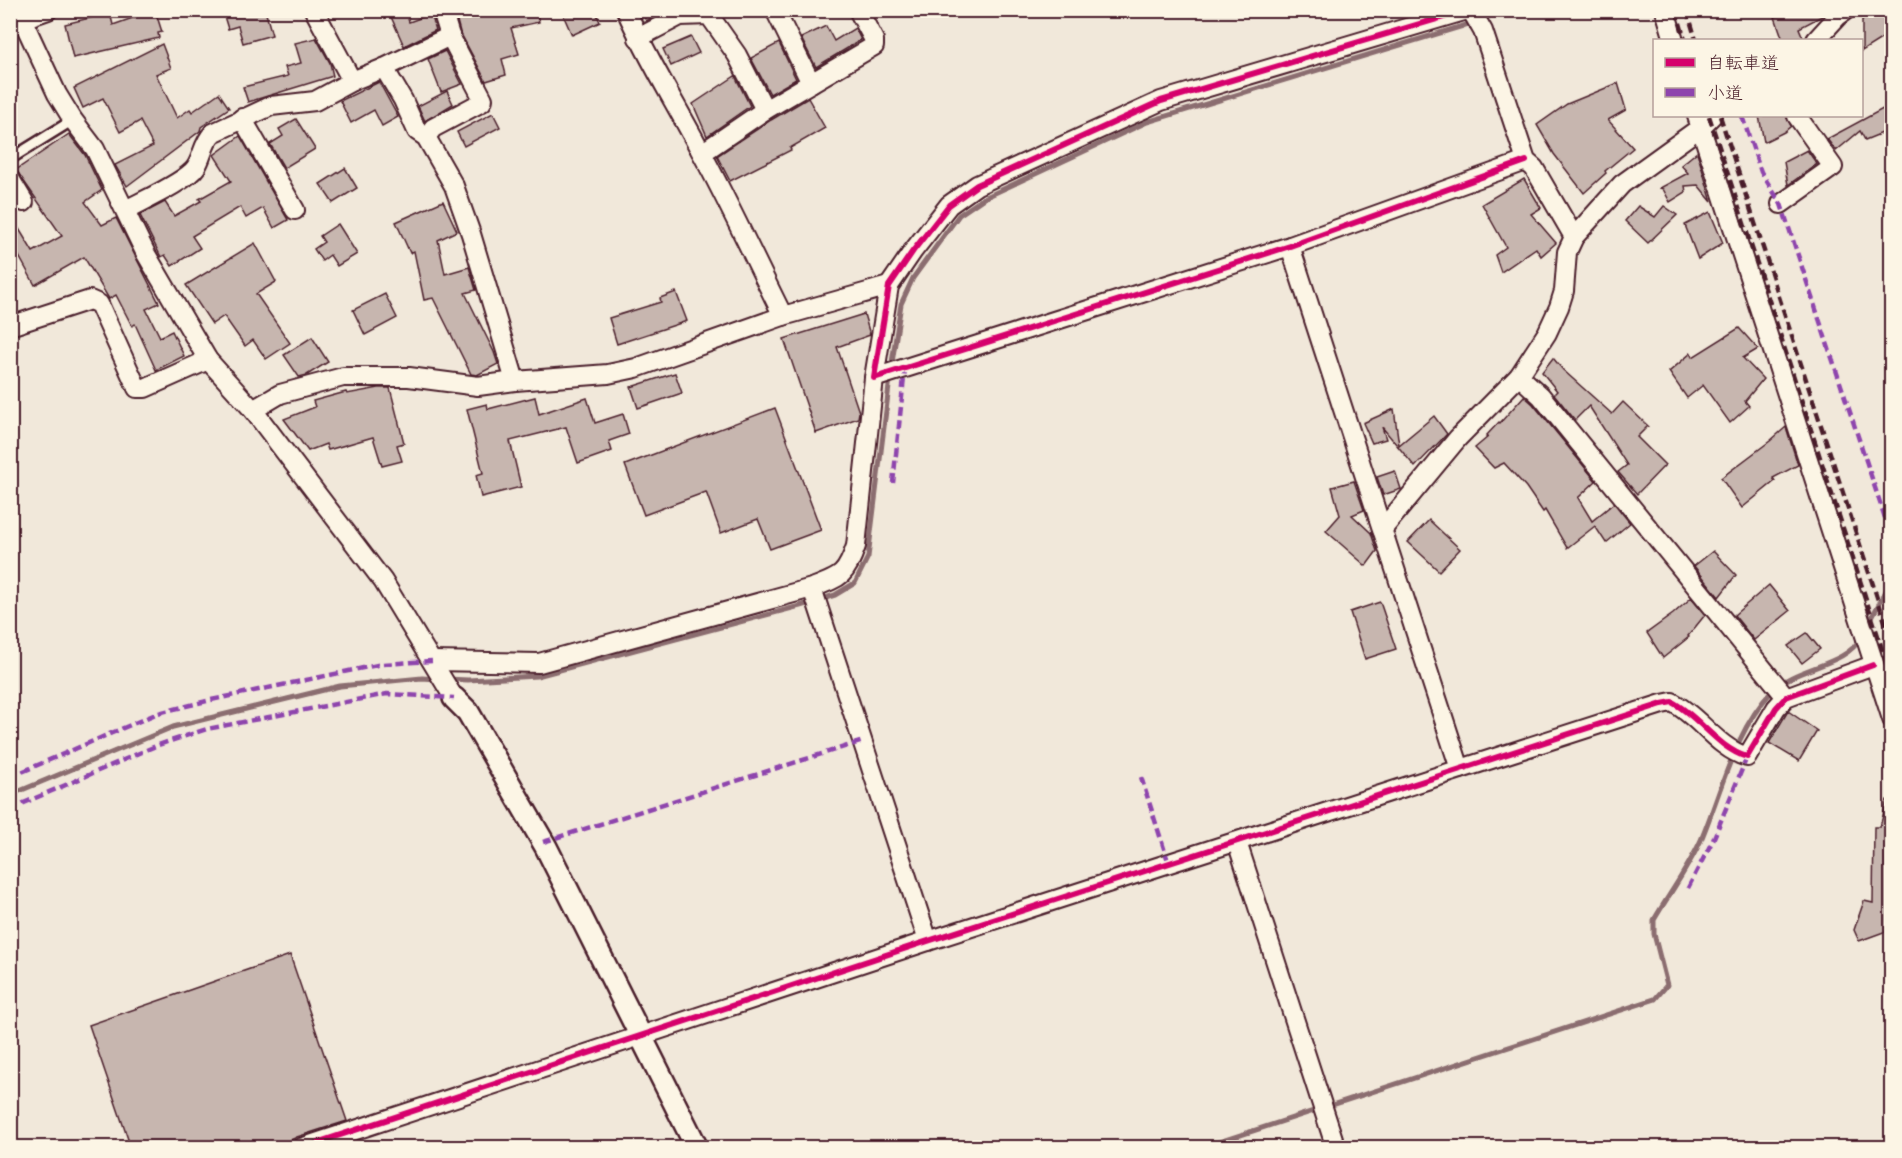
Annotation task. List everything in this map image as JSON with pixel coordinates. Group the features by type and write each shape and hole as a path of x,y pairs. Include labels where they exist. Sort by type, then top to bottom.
{"street":[{"path":"48,10 20,15 57,94 95,149 146,254 208,360 253,410 383,581 451,693 468,712 543,842 697,1148"},
{"path":"314,10 351,81"},
{"path":"426,137 433,128 482,102 483,99 450,36 442,10"},
{"path":"626,10 638,38 702,153 783,316"},
{"path":"775,10 811,83"},
{"path":"702,153 765,110 874,46 874,40 858,10"},
{"path":"1665,10 1674,39"},
{"path":"1817,39 1846,10"},
{"path":"434,663 539,663 813,590 838,578 850,566 856,546 889,286 949,205 977,185 1161,102 1470,12 1483,31 1526,161 1534,168 1574,237"},
{"path":"638,38 680,16 709,15 737,56 765,110"},
{"path":"126,210 186,176 195,168 206,140 213,133 271,106 315,100 450,36"},
{"path":"384,68 417,130 426,137 457,196 471,234 515,381"},
{"path":"1781,204 1833,166 1798,117"},
{"path":"242,118 295,210"},
{"path":"1382,530 1458,438 1519,376 1547,333 1559,307 1564,291 1567,252 1574,237 1622,184 1703,119 1892,719"},
{"path":"878,376 1290,246 1526,161"},
{"path":"10,179 24,202"},
{"path":"1290,246 1460,770"},
{"path":"253,410 280,394 343,377 409,377 478,386 515,381 608,375 636,368 783,316 889,286"},
{"path":"10,326 90,300 99,304 137,388 145,388 208,360"},
{"path":"1519,376 1541,396 1785,696"},
{"path":"813,590 928,941"},
{"path":"301,1148 928,941 1672,702 1680,706 1723,744 1747,757 1785,696 1871,658"},
{"path":"1237,842 1336,1148"}],"lane":[{"path":"10,159 73,120"}],"building":[{"path":"155,10 162,32 158,33 159,38 73,58 65,24 110,13 113,25"},
{"path":"232,10 265,10 272,35 243,43 238,26 228,29 223,13"},
{"path":"388,10 405,10 409,22 431,14 436,30 404,46"},
{"path":"454,10 536,10 539,22 511,28 519,54 502,59 506,75 486,81 460,32"},
{"path":"561,10 595,10 600,22 572,35"},
{"path":"641,10 666,10 646,21"},
{"path":"1793,10 1828,10 1824,15 1799,28 1804,39 1783,39 1775,17"},
{"path":"1876,10 1892,10 1892,32 1863,50 1862,20"},
{"path":"826,26 834,41 855,28 861,40 816,67 801,38"},
{"path":"691,37 699,53 671,66 663,49"},
{"path":"316,38 330,63 333,76 248,102 243,87 288,76 285,67 301,63 295,43"},
{"path":"779,43 796,79 770,94 751,58"},
{"path":"162,44 171,68 156,74 177,118 190,109 192,112 219,93 229,108 201,127 200,131 127,186 115,165 153,146 140,121 120,132 103,98 83,108 74,88"},
{"path":"445,51 462,84 441,92 428,59"},
{"path":"735,76 750,106 707,136 693,104"},
{"path":"379,82 398,117 382,126 374,110 351,123 340,101"},
{"path":"1618,83 1626,110 1608,120 1633,148 1605,171 1606,173 1584,193 1554,154 1537,125 1567,104"},
{"path":"447,91 453,104 425,121 418,106"},
{"path":"808,98 825,128 790,148 791,150 730,181 717,156"},
{"path":"1892,104 1892,129 1865,140 1860,131 1836,151 1827,139"},
{"path":"493,113 500,127 464,146 457,132"},
{"path":"1759,117 1786,117 1791,126 1764,142"},
{"path":"296,119 315,149 284,168 270,144 283,136 279,129"},
{"path":"69,134 85,155 102,190 85,202 102,225 116,218 159,303 146,309 160,337 172,331 184,356 156,370 135,324 132,326 116,295 109,299 84,257 35,285 15,249 10,251 10,214 33,252 62,236 16,170"},
{"path":"240,136 288,220 274,228 263,208 246,218 240,207 192,236 200,248 172,266 165,255 161,257 140,215 165,202 174,216 231,181 214,155"},
{"path":"1807,150 1817,164 1788,185 1784,162"},
{"path":"1697,152 1712,202 1698,185 1685,186 1686,192 1670,202 1663,189 1660,188 1688,173 1681,165"},
{"path":"345,168 357,188 333,203 320,184"},
{"path":"1524,179 1541,208 1531,214 1556,243 1541,256 1536,248 1501,272 1495,255 1506,247 1482,204"},
{"path":"443,201 457,231 438,240 445,274 469,267 476,290 465,293 498,364 477,375 471,374 433,298 424,300 414,251 410,253 396,222"},
{"path":"1638,206 1655,217 1664,206 1677,215 1648,243 1625,221"},
{"path":"1710,212 1723,243 1698,259 1685,225"},
{"path":"338,224 357,254 337,266 330,255 322,261 314,249 324,242 320,236"},
{"path":"255,243 276,282 256,294 290,343 266,359 253,340 245,346 224,316 212,324 186,285"},
{"path":"676,292 687,321 617,344 609,318 661,302 660,298"},
{"path":"385,294 397,318 365,335 353,310"},
{"path":"864,314 870,335 837,347 859,412 858,418 816,433 784,339"},
{"path":"1739,328 1758,349 1743,358 1763,379 1745,401 1749,406 1730,423 1703,385 1687,398 1669,372 1691,353 1693,357"},
{"path":"312,337 328,362 307,375 299,377 284,355"},
{"path":"1553,358 1563,370 1612,414 1623,402 1648,426 1637,437 1665,465 1637,494 1618,472 1627,465 1589,406 1575,420 1554,394 1557,391 1542,372"},
{"path":"675,373 682,393 638,408 631,387"},
{"path":"390,388 404,443 397,445 402,461 382,466 373,437 328,450 326,444 308,451 284,419 315,407 313,401 346,392 347,394"},
{"path":"1524,396 1596,481 1578,498 1592,521 1614,503 1630,523 1606,543 1595,526 1567,548 1545,510 1543,512 1526,487 1504,463 1494,468 1475,448 1488,437 1486,436"},
{"path":"535,397 539,414 587,398 595,423 623,414 629,434 609,441 612,451 578,463 566,427 510,441 521,487 481,497 476,475 483,473 467,409 487,404 488,409"},
{"path":"775,408 821,530 770,549 758,519 721,533 706,492 644,515 625,465"},
{"path":"1394,409 1399,445 1434,416 1447,434 1415,467 1382,427 1386,439 1372,443 1363,423"},
{"path":"1786,427 1798,465 1773,478 1775,481 1742,508 1721,478"},
{"path":"1395,471 1401,489 1383,495 1377,477"},
{"path":"1354,481 1364,510 1352,515 1371,533 1377,551 1366,566 1326,531 1340,515 1332,487"},
{"path":"1429,520 1460,549 1439,571 1408,542"},
{"path":"1713,551 1736,575 1719,597 1694,566"},
{"path":"1769,585 1790,611 1754,640 1734,615"},
{"path":"1691,598 1705,615 1689,637 1663,658 1647,633"},
{"path":"1380,602 1396,649 1365,659 1350,612"},
{"path":"1807,633 1820,649 1802,663 1788,646"},
{"path":"1788,711 1817,731 1799,761 1769,743"},
{"path":"1887,800 1892,801 1892,929 1859,941 1854,930 1864,901 1873,903 1874,827 1880,827"},
{"path":"290,955 347,1121 297,1137 274,1148 131,1148 89,1025"}],"waterway":[{"path":"891,369 901,304 913,278 959,215 984,198 1147,122 1463,26 1505,10"},
{"path":"447,679 537,676 800,606 835,595 855,583 868,557 890,378"},
{"path":"1867,626 1892,580"},
{"path":"1201,1148 1655,999 1667,985 1654,934 1654,920 1701,840 1730,762 1748,725 1759,707 1782,683 1844,655 1861,637"},
{"path":"10,795 173,727 340,686 422,678 437,679"}],"railway":[{"path":"1676,10 1685,39"},
{"path":"1687,10 1696,39"},
{"path":"1709,117 1892,679"},
{"path":"1720,117 1892,643"}],"marked path":[{"path":"1742,117 1761,172 1781,204 1892,539"},
{"path":"893,483 905,368"},
{"path":"10,777 158,713 382,664 432,661"},
{"path":"10,809 158,745 207,729 387,694 454,698"},
{"path":"543,842 863,741"},
{"path":"1688,888 1713,840 1747,757"},
{"path":"1141,777 1169,864"}],"cycle path":[{"path":"1467,10 1161,101 977,185 949,205 889,286 874,378 1290,246 1526,161"},
{"path":"301,1148 928,941 1662,704 1672,702 1682,708 1726,747 1747,757 1776,708 1786,697 1873,665"}]}
